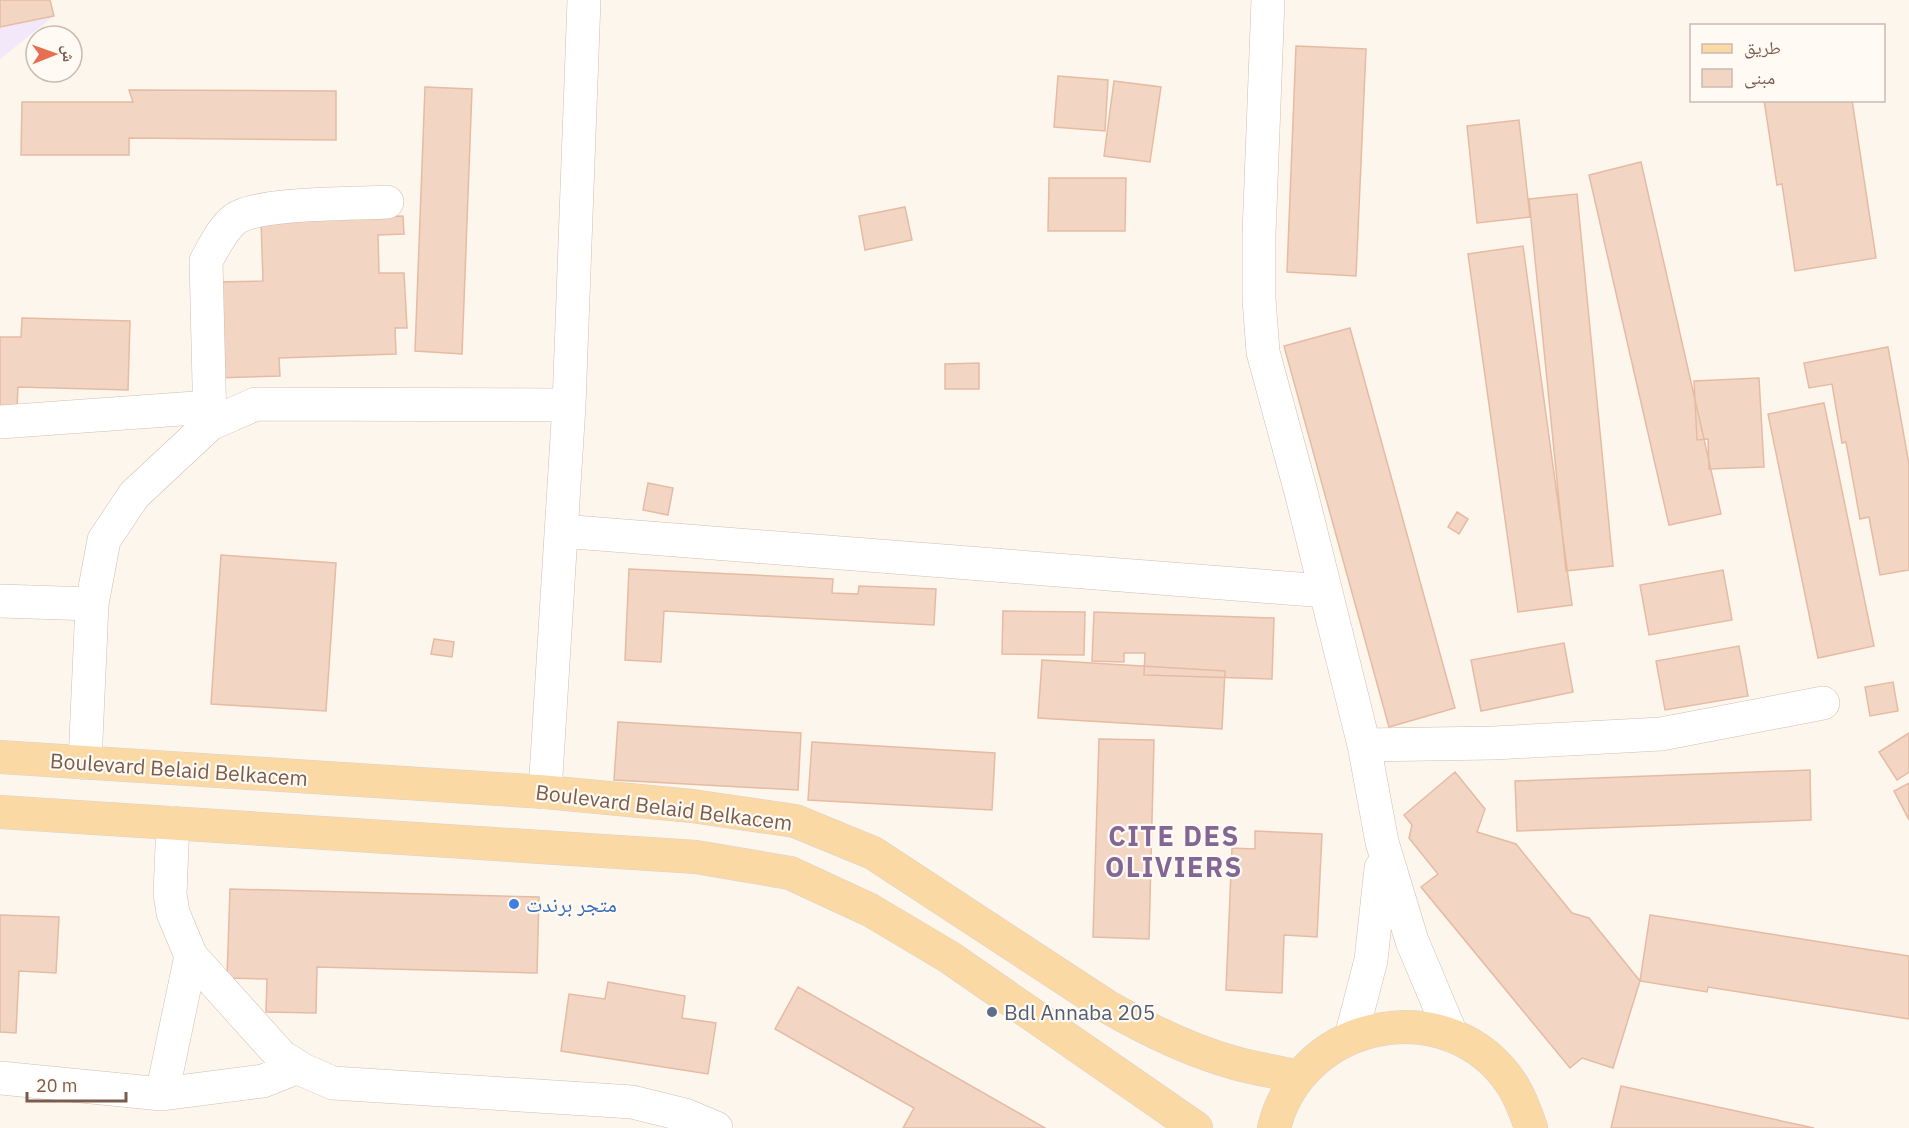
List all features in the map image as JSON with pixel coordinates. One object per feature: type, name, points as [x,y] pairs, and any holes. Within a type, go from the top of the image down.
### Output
[{"type":"main road","name":"Boulevard Belaid Belkacem","points":[[0,757],[544,792],[692,806],[795,821],[873,853],[1108,1007],[1141,1025],[1183,1045],[1235,1063],[1299,1077]]},
{"type":"main road","points":[[0,812],[696,857],[790,873],[870,910],[949,957],[1196,1128]]},
{"type":"main road","points":[[1274,1128],[1286,1097],[1299,1077],[1314,1061],[1331,1047],[1351,1037],[1391,1027],[1412,1027],[1452,1036],[1475,1048],[1496,1065],[1512,1085],[1525,1108],[1531,1128]]},
{"type":"street","points":[[544,792],[569,405],[584,0]]},
{"type":"street","points":[[1268,0],[1258,234],[1263,352],[1301,492],[1364,745],[1382,842],[1412,941],[1452,1036]]},
{"type":"street","points":[[85,763],[92,604],[104,540],[134,495],[209,415],[206,261],[218,239],[236,219],[266,208],[387,202]]},
{"type":"street","points":[[0,422],[209,415],[256,404],[569,405]]},
{"type":"street","points":[[561,531],[1325,591]]},
{"type":"street","points":[[0,602],[92,604]]},
{"type":"street","points":[[1364,745],[1494,743],[1661,734],[1823,703]]},
{"type":"street","points":[[173,823],[170,894],[173,913],[191,956],[281,1056],[298,1067],[333,1083],[632,1102],[685,1115],[716,1128]]},
{"type":"street","points":[[1351,1037],[1371,960],[1381,882],[1382,842]]},
{"type":"street","points":[[162,1094],[191,956]]},
{"type":"street","points":[[0,1078],[162,1094],[263,1081],[298,1067]]},
{"type":"shaded area","points":[[0,0],[50,0],[54,16],[44,24],[24,24],[24,40],[0,59]]},
{"type":"building","points":[[0,0],[50,0],[54,16],[0,27]]},
{"type":"building","points":[[1296,46],[1366,49],[1356,276],[1287,272]]},
{"type":"building","points":[[1058,76],[1108,80],[1105,131],[1054,127]]},
{"type":"building","points":[[1114,81],[1161,87],[1150,162],[1104,156]]},
{"type":"building","points":[[425,87],[472,89],[462,354],[415,351]]},
{"type":"building","points":[[129,90],[336,91],[336,140],[129,138],[129,155],[21,155],[22,102],[133,102]]},
{"type":"building","points":[[1764,102],[1852,102],[1876,258],[1795,271],[1782,184],[1777,185]]},
{"type":"building","points":[[1519,120],[1530,217],[1477,223],[1467,126]]},
{"type":"building","points":[[1641,162],[1721,514],[1669,525],[1589,175]]},
{"type":"building","points":[[1049,178],[1126,178],[1125,231],[1048,231]]},
{"type":"building","points":[[1577,194],[1613,566],[1566,571],[1529,199]]},
{"type":"building","points":[[905,207],[912,240],[865,250],[859,216]]},
{"type":"building","points":[[403,216],[404,234],[378,235],[379,273],[404,273],[407,328],[395,328],[396,354],[279,358],[280,376],[216,378],[213,282],[263,281],[261,220]]},
{"type":"building","points":[[1523,246],[1572,605],[1518,612],[1468,254]]},
{"type":"building","points":[[22,318],[130,321],[128,390],[18,387],[17,407],[0,406],[0,337],[21,337]]},
{"type":"building","points":[[1350,328],[1455,708],[1389,727],[1284,346]]},
{"type":"building","points":[[1888,347],[1909,464],[1909,570],[1880,575],[1869,517],[1860,519],[1846,442],[1842,443],[1832,384],[1809,388],[1804,363]]},
{"type":"building","points":[[979,363],[979,389],[945,389],[945,364]]},
{"type":"building","points":[[1759,378],[1764,467],[1709,469],[1708,439],[1697,440],[1694,381]]},
{"type":"building","points":[[1824,403],[1874,646],[1818,658],[1768,414]]},
{"type":"building","points":[[648,483],[673,488],[668,515],[643,510]]},
{"type":"building","points":[[1457,512],[1468,519],[1459,534],[1448,527]]},
{"type":"building","points":[[221,555],[336,563],[326,711],[211,704]]},
{"type":"building","points":[[629,569],[833,579],[832,593],[858,594],[859,586],[936,589],[934,625],[664,611],[661,662],[625,660]]},
{"type":"building","points":[[1723,570],[1732,620],[1649,635],[1640,585]]},
{"type":"building","points":[[1003,611],[1085,612],[1084,655],[1002,654]]},
{"type":"building","points":[[1094,612],[1274,618],[1272,679],[1144,675],[1145,653],[1124,653],[1124,662],[1092,661]]},
{"type":"building","points":[[434,639],[454,642],[452,657],[431,654]]},
{"type":"building","points":[[1564,643],[1573,692],[1481,711],[1471,660]]},
{"type":"building","points":[[1739,646],[1748,696],[1665,710],[1656,661]]},
{"type":"building","points":[[1042,660],[1225,671],[1222,729],[1038,718]]},
{"type":"building","points":[[1893,682],[1898,711],[1870,716],[1865,687]]},
{"type":"building","points":[[618,722],[801,733],[798,790],[614,780]]},
{"type":"building","points":[[1909,733],[1909,772],[1897,780],[1879,752]]},
{"type":"building","points":[[1099,739],[1154,740],[1149,939],[1093,937]]},
{"type":"building","points":[[812,742],[995,753],[992,810],[808,800]]},
{"type":"building","points":[[1810,770],[1811,820],[1517,831],[1515,781]]},
{"type":"building","points":[[1455,772],[1485,809],[1477,832],[1516,844],[1572,913],[1589,918],[1640,981],[1613,1068],[1582,1058],[1570,1068],[1421,887],[1438,874],[1409,838],[1412,825],[1404,815]]},
{"type":"building","points":[[1909,783],[1909,820],[1894,791]]},
{"type":"building","points":[[1255,831],[1322,834],[1317,937],[1284,935],[1282,993],[1226,990],[1232,848],[1255,849]]},
{"type":"building","points":[[230,889],[539,897],[537,973],[317,967],[316,1013],[266,1012],[267,979],[227,978]]},
{"type":"building","points":[[0,915],[59,917],[56,973],[19,971],[16,1033],[0,1032]]},
{"type":"building","points":[[1650,915],[1909,956],[1909,1019],[1708,987],[1707,992],[1640,981]]},
{"type":"building","points":[[608,982],[685,996],[682,1018],[716,1023],[708,1074],[561,1051],[569,994],[605,999]]},
{"type":"building","points":[[798,987],[1045,1128],[903,1128],[914,1108],[775,1029]]},
{"type":"building","points":[[1621,1086],[1814,1128],[1611,1128]]},
{"type":"place","name":"متجر برندت","points":[[514,904]]},
{"type":"place","name":"Bdl Annaba 205","points":[[992,1012]]},
{"type":"district","name":"CITE DES OLIVIERS","points":[[1174,850]]}]
